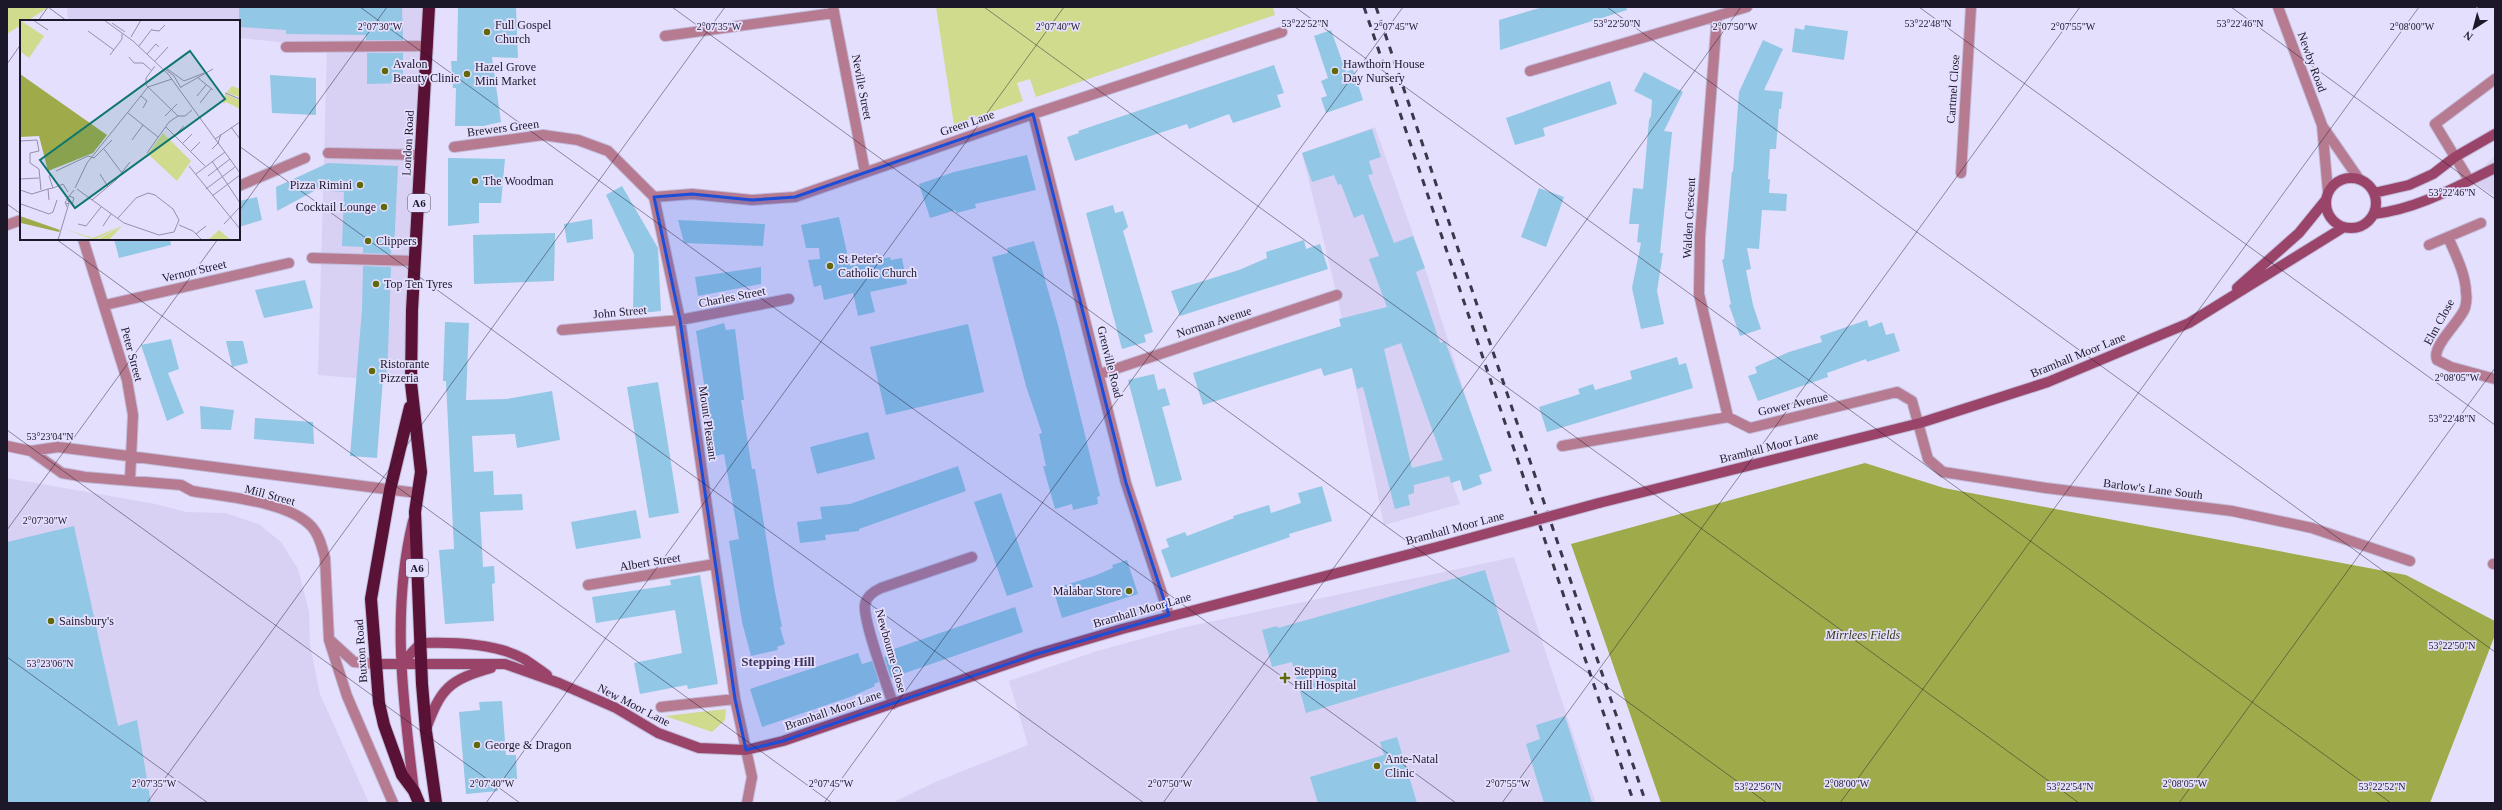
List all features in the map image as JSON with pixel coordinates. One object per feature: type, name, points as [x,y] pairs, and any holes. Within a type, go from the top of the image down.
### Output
[{"type":"highway","name":"London Road","points":[[417,494],[421,472],[412,400],[415,261],[429,7]]},
{"type":"highway","name":"London Road","points":[[390,490],[412,400]]},
{"type":"highway","name":"Buxton Road","points":[[390,490],[372,599],[376,664],[384,725],[402,776],[414,791],[419,803]]},
{"type":"highway","name":"A6","points":[[417,494],[415,512],[421,664],[426,731],[436,803]]},
{"type":"street","points":[[1530,71],[1747,7]]},
{"type":"street","name":"Cartmel Close","points":[[1961,173],[1971,7]]},
{"type":"street","name":"Newby Road","points":[[2278,7],[2322,125],[2359,179]]},
{"type":"street","points":[[665,36],[834,10]]},
{"type":"street","name":"Neville Street","points":[[834,10],[865,172]]},
{"type":"street","name":"Walden Crescent","points":[[1717,17],[1700,236],[1699,294],[1728,417]]},
{"type":"street","name":"Green Lane","points":[[654,197],[692,194],[752,200],[795,197],[1033,114],[1282,32]]},
{"type":"street","points":[[286,47],[428,46]]},
{"type":"street","points":[[2469,180],[2435,124],[2495,79]]},
{"type":"street","name":"Grenville Road","points":[[1033,114],[1100,374],[1126,483],[1169,615]]},
{"type":"street","name":"Newby Road","points":[[2322,125],[2327,196]]},
{"type":"street","points":[[2374,193],[2408,185],[2434,174],[2454,157],[2495,134]]},
{"type":"street","name":"Brewers Green","points":[[454,147],[543,135],[578,140],[608,151],[654,197]]},
{"type":"street","points":[[328,153],[422,155]]},
{"type":"street","points":[[240,186],[305,158]]},
{"type":"street","points":[[2374,214],[2374,193],[2367,183],[2359,179],[2350,177],[2341,179],[2327,196],[2329,216],[2335,223],[2344,227],[2361,226],[2374,214],[2396,212],[2418,204],[2495,168]]},
{"type":"street","name":"Bramhall Moor Lane","points":[[2218,305],[2299,232],[2327,196]]},
{"type":"street","name":"Mount Pleasant","points":[[654,197],[680,320],[735,699],[746,750]]},
{"type":"street","points":[[7,225],[20,220]]},
{"type":"street","points":[[2429,246],[2481,223]]},
{"type":"street","name":"Bramhall Moor Lane","points":[[746,750],[783,741],[1037,654],[1169,615],[1441,546],[1599,503],[1920,423],[2011,396],[2189,323],[2344,227]]},
{"type":"street","name":"Elm Close","points":[[2448,237],[2465,280],[2465,308],[2438,346],[2435,357],[2437,360],[2452,367],[2495,379]]},
{"type":"street","name":"Peter Street","points":[[83,240],[105,304],[127,380],[132,415],[132,456],[130,480]]},
{"type":"street","points":[[312,258],[415,261]]},
{"type":"street","name":"Vernon Street","points":[[105,304],[289,263]]},
{"type":"street","name":"Norman Avenue","points":[[1100,374],[1337,295]]},
{"type":"street","name":"Charles Street","points":[[680,320],[789,299]]},
{"type":"street","name":"John Street","points":[[562,330],[680,320]]},
{"type":"street","name":"Gower Avenue","points":[[1728,417],[1750,428],[1897,392],[1912,401],[1920,423]]},
{"type":"street","points":[[1562,446],[1728,417]]},
{"type":"street","name":"Barlow's Lane South","points":[[1920,423],[1928,459],[1943,472],[2046,488],[2232,512],[2312,528],[2410,561]]},
{"type":"street","name":"Mill Street","points":[[7,446],[31,451],[58,447],[417,494]]},
{"type":"street","name":"Mill Street","points":[[31,451],[62,473],[181,485],[192,491],[280,509],[306,521],[318,536],[325,558],[329,640],[347,696],[393,803]]},
{"type":"street","name":"A6","points":[[414,791],[403,699],[401,664],[404,556],[415,512]]},
{"type":"street","name":"Newbourne Close","points":[[893,704],[867,620],[865,605],[869,596],[881,588],[972,557]]},
{"type":"street","name":"Albert Street","points":[[588,585],[715,564]]},
{"type":"street","points":[[329,640],[354,662],[376,664]]},
{"type":"street","name":"New Moor Lane","points":[[421,643],[453,642],[502,651],[523,659],[559,683]]},
{"type":"street","points":[[401,664],[421,643]]},
{"type":"street","name":"New Moor Lane","points":[[376,664],[504,664],[559,683],[616,708],[658,734],[699,748],[746,750]]},
{"type":"street","points":[[426,731],[436,704],[457,680],[504,664]]},
{"type":"street","points":[[661,707],[735,699]]},
{"type":"street","points":[[746,750],[752,777],[747,803]]},
{"type":"highlighted area","points":[[1033,114],[1126,483],[1169,615],[1037,654],[783,741],[746,750],[735,699],[680,320],[654,197],[692,194],[752,200],[795,197]]},
{"type":"shaded area","points":[[67,7],[422,7],[426,73],[411,383],[318,375],[327,47],[240,38],[240,20],[68,20]]},
{"type":"shaded area","points":[[1375,127],[1425,268],[1487,463],[1450,476],[1460,504],[1384,525],[1337,295],[1302,153]]},
{"type":"shaded area","points":[[2495,156],[2495,196],[2469,180]]},
{"type":"shaded area","points":[[7,478],[156,504],[186,512],[225,513],[259,524],[281,542],[298,569],[309,611],[310,645],[320,694],[369,803],[7,803]]},
{"type":"shaded area","name":"Stepping Hill Hospital","points":[[1514,557],[1596,803],[892,803],[935,782],[1028,745],[1009,681],[1097,651],[1181,628]]},
{"type":"green space","points":[[7,7],[49,7],[29,20],[20,20],[20,26],[7,34]]},
{"type":"green space","points":[[936,7],[1273,7],[1275,15],[1036,97],[1030,79],[1017,83],[1023,101],[954,125]]},
{"type":"green space","name":"Mirrlees Fields","points":[[1865,463],[1944,488],[2406,575],[2495,621],[2495,635],[2430,803],[1661,803],[1571,544]]},
{"type":"green space","points":[[726,709],[725,720],[712,732],[665,716]]},
{"type":"building","points":[[239,7],[402,7],[403,40],[366,40],[366,35],[286,34],[286,30],[240,27]]},
{"type":"building","points":[[458,7],[516,7],[518,58],[492,57],[501,122],[483,126],[455,126],[456,88],[453,88],[451,61],[457,61]]},
{"type":"building","points":[[1543,7],[1626,7],[1627,10],[1500,50],[1499,20]]},
{"type":"building","points":[[1805,25],[1848,31],[1844,60],[1792,52],[1795,28],[1804,30]]},
{"type":"building","name":"Hawthorn House Day Nursery","points":[[1331,30],[1346,72],[1353,69],[1363,100],[1326,113],[1321,98],[1327,96],[1321,81],[1328,78],[1314,36]]},
{"type":"building","points":[[1763,40],[1783,49],[1764,90],[1783,92],[1781,109],[1779,109],[1776,149],[1770,149],[1768,179],[1770,179],[1769,193],[1787,194],[1786,211],[1762,210],[1759,249],[1747,248],[1751,269],[1746,270],[1753,305],[1761,329],[1740,336],[1729,305],[1731,304],[1722,260],[1724,259],[1732,171],[1733,172],[1739,92]]},
{"type":"building","name":"Avalon Beauty Clinic","points":[[367,53],[403,53],[403,83],[367,84]]},
{"type":"building","points":[[1274,65],[1284,93],[1277,95],[1281,107],[1233,123],[1229,114],[1189,129],[1187,124],[1075,161],[1067,137],[1079,133],[1078,131]]},
{"type":"building","points":[[1644,72],[1683,92],[1664,131],[1672,132],[1660,253],[1663,253],[1657,291],[1664,324],[1641,329],[1632,288],[1641,243],[1637,242],[1639,224],[1629,224],[1633,188],[1643,189],[1649,120],[1651,116],[1652,100],[1634,91]]},
{"type":"building","points":[[270,75],[316,78],[316,115],[272,113]]},
{"type":"building","points":[[1610,81],[1617,104],[1543,128],[1545,136],[1515,145],[1506,118]]},
{"type":"building","points":[[1372,129],[1381,157],[1369,161],[1373,174],[1368,175],[1394,243],[1413,236],[1425,268],[1416,272],[1440,343],[1445,341],[1492,471],[1479,475],[1482,484],[1463,491],[1460,480],[1451,483],[1449,476],[1414,485],[1414,493],[1408,495],[1410,505],[1395,509],[1363,387],[1357,389],[1352,368],[1324,376],[1321,368],[1203,405],[1193,373],[1341,326],[1339,319],[1387,307],[1369,259],[1379,256],[1363,214],[1354,218],[1341,184],[1338,185],[1334,175],[1312,182],[1302,153]],"holes":[[[1401,343],[1443,460],[1412,468],[1384,349]]]},
{"type":"building","points":[[1027,155],[1036,190],[975,204],[976,208],[956,213],[956,210],[930,218],[919,184],[954,172]]},
{"type":"building","name":"The Woodman","points":[[448,158],[505,159],[501,203],[479,203],[479,223],[448,226]]},
{"type":"building","points":[[328,163],[398,166],[394,249],[391,249],[391,254],[363,253],[363,247],[342,246],[344,192],[316,190],[277,211],[276,187]]},
{"type":"building","points":[[622,186],[658,248],[661,311],[633,314],[634,254],[606,195]]},
{"type":"building","points":[[1539,188],[1564,197],[1546,247],[1521,237]]},
{"type":"building","points":[[257,197],[262,220],[240,227],[240,201]]},
{"type":"building","points":[[1113,205],[1115,213],[1123,211],[1128,227],[1123,231],[1153,332],[1144,335],[1146,342],[1122,349],[1086,213]]},
{"type":"building","name":"St Peter's Catholic Church","points":[[839,217],[850,266],[890,257],[891,260],[902,258],[907,284],[870,292],[875,312],[858,316],[853,293],[824,300],[821,285],[814,287],[808,260],[820,259],[819,248],[806,248],[801,225]]},
{"type":"building","points":[[592,219],[593,239],[567,243],[564,224]]},
{"type":"building","points":[[678,220],[765,224],[763,246],[684,243]]},
{"type":"building","points":[[555,233],[554,281],[474,284],[473,235]]},
{"type":"building","points":[[114,240],[170,240],[171,245],[119,258]]},
{"type":"building","points":[[1304,240],[1306,249],[1320,244],[1328,269],[1180,316],[1171,291],[1239,270],[1267,258],[1266,252]]},
{"type":"building","points":[[1034,241],[1058,325],[1100,496],[1097,497],[1098,504],[1073,510],[1072,504],[1055,509],[1043,466],[1046,466],[1039,434],[1042,433],[1026,386],[992,257],[1008,253],[1007,248]]},
{"type":"building","points":[[363,266],[391,267],[388,353],[386,379],[383,378],[377,458],[350,456],[362,309]]},
{"type":"building","points":[[761,267],[761,284],[698,296],[695,277]]},
{"type":"building","points":[[305,280],[313,308],[264,318],[255,290]]},
{"type":"building","points":[[1867,320],[1869,327],[1882,322],[1886,335],[1894,333],[1900,351],[1867,362],[1866,359],[1827,373],[1828,377],[1758,401],[1748,376],[1757,373],[1755,367],[1789,352],[1822,342],[1820,336]]},
{"type":"building","points":[[445,322],[469,323],[466,400],[507,399],[552,391],[560,440],[517,448],[515,434],[472,436],[474,472],[493,471],[494,495],[522,494],[523,510],[480,512],[483,567],[494,566],[495,583],[492,584],[494,621],[445,624],[439,550],[454,549],[446,381],[443,381]]},
{"type":"building","points":[[724,323],[726,330],[735,329],[744,400],[741,400],[752,469],[755,469],[782,627],[780,627],[785,644],[777,647],[778,650],[751,656],[742,622],[729,541],[739,539],[724,454],[715,456],[696,331]]},
{"type":"building","points":[[968,324],[984,392],[886,415],[870,347]]},
{"type":"building","points":[[171,339],[179,369],[168,373],[184,413],[167,421],[141,345]]},
{"type":"building","points":[[226,341],[243,341],[248,363],[232,367]]},
{"type":"building","points":[[1677,357],[1679,365],[1686,363],[1693,388],[1547,432],[1539,407],[1580,394],[1578,389],[1593,384],[1595,390],[1632,379],[1630,371]]},
{"type":"building","points":[[1154,374],[1158,390],[1165,388],[1170,405],[1162,407],[1182,480],[1156,487],[1128,380]]},
{"type":"building","points":[[658,382],[679,513],[649,518],[627,387]]},
{"type":"building","points":[[200,406],[234,410],[231,430],[201,429]]},
{"type":"building","points":[[255,418],[313,422],[314,444],[254,439]]},
{"type":"building","points":[[868,432],[875,459],[817,474],[810,447]]},
{"type":"building","points":[[958,466],[966,491],[859,529],[859,531],[825,535],[826,540],[800,543],[797,522],[822,519],[820,507],[850,504]]},
{"type":"building","points":[[1322,486],[1332,521],[1289,534],[1290,537],[1171,578],[1161,550],[1169,547],[1166,539],[1185,532],[1187,536],[1234,518],[1233,516],[1269,505],[1271,513],[1301,503],[1298,493]]},
{"type":"building","points":[[1001,493],[1033,587],[1007,596],[974,502]]},
{"type":"building","points":[[636,510],[641,538],[576,549],[571,522]]},
{"type":"building","name":"Sainsbury's","points":[[74,526],[118,726],[137,720],[151,803],[7,803],[7,542]]},
{"type":"building","points":[[1127,560],[1138,594],[1062,618],[1053,589],[1094,576],[1113,568],[1112,565]]},
{"type":"building","points":[[1485,570],[1510,652],[1306,713],[1292,662],[1272,667],[1262,630],[1277,626],[1278,628]]},
{"type":"building","points":[[700,575],[718,684],[688,689],[687,685],[640,694],[634,663],[682,653],[675,610],[596,623],[592,597],[671,585],[670,580]]},
{"type":"building","points":[[1015,607],[1023,632],[891,678],[884,657],[892,655],[891,650]]},
{"type":"building","points":[[858,653],[862,664],[872,661],[879,682],[874,684],[875,686],[853,696],[762,727],[750,689]]},
{"type":"building","name":"George & Dragon","points":[[502,701],[506,755],[516,755],[517,779],[497,780],[498,791],[466,794],[459,712],[480,710],[479,702]]},
{"type":"building","points":[[1565,716],[1592,803],[1544,803],[1526,744],[1540,739],[1536,725]]},
{"type":"building","name":"Ante-Natal Clinic","points":[[1397,737],[1417,803],[1318,803],[1310,777],[1384,755],[1380,742]]},
{"type":"railway","points":[[1364,7],[1634,803]]},
{"type":"railway","points":[[1376,7],[1646,803]]},
{"type":"place","name":"Full Gospel Church","points":[[487,32]]},
{"type":"place","name":"Avalon Beauty Clinic","points":[[385,71]]},
{"type":"place","name":"Hawthorn House Day Nursery","points":[[1335,71]]},
{"type":"place","name":"Hazel Grove Mini Market","points":[[467,74]]},
{"type":"place","name":"The Woodman","points":[[475,181]]},
{"type":"place","name":"Pizza Rimini","points":[[360,185]]},
{"type":"place","name":"Cocktail Lounge","points":[[384,207]]},
{"type":"place","name":"Clippers","points":[[368,241]]},
{"type":"place","name":"St Peter's Catholic Church","points":[[830,266]]},
{"type":"place","name":"Top Ten Tyres","points":[[376,284]]},
{"type":"place","name":"Ristorante Pizzeria","points":[[372,371]]},
{"type":"place","name":"Malabar Store","points":[[1129,591]]},
{"type":"place","name":"Sainsbury's","points":[[51,621]]},
{"type":"place","name":"Stepping Hill Hospital","points":[[1285,678]]},
{"type":"place","name":"George & Dragon","points":[[477,745]]},
{"type":"place","name":"Ante-Natal Clinic","points":[[1377,766]]},
{"type":"district","name":"Stepping Hill","points":[[778,661]]}]
